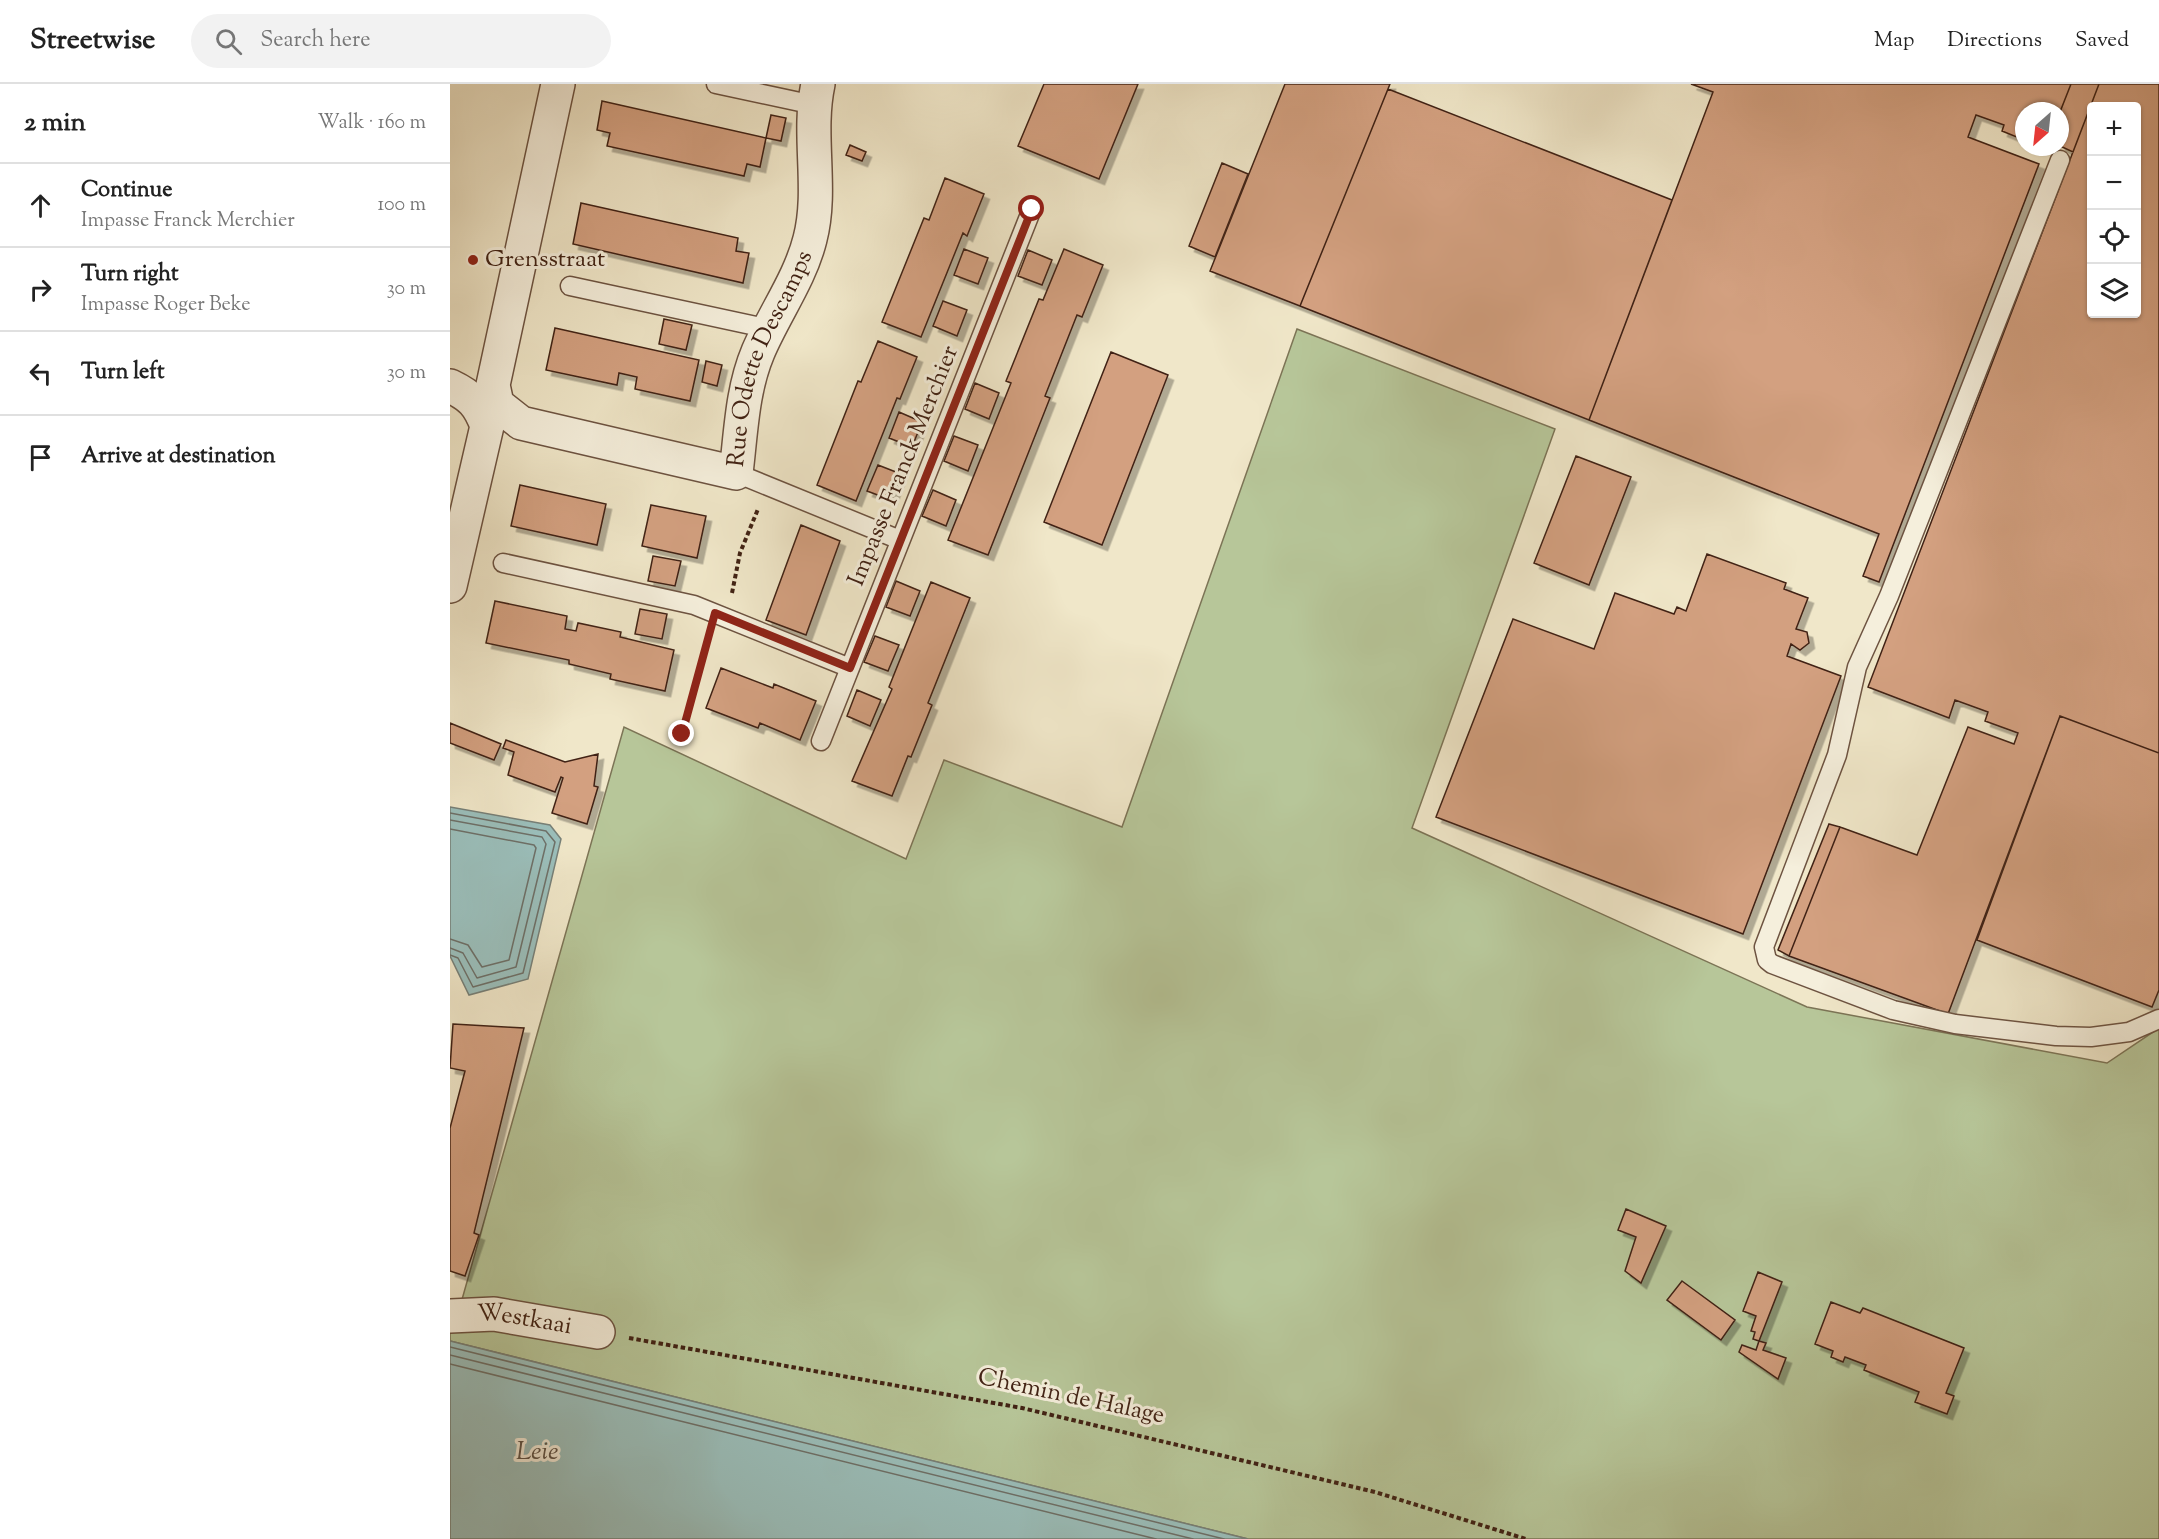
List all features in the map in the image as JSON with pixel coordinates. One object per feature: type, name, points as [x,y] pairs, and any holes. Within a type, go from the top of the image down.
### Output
[{"type":"street","points":[[450,586],[558,84]]},
{"type":"street","name":"Rue Odette Descamps","points":[[450,386],[521,423],[736,473],[746,391],[758,352],[795,278],[811,238],[815,196],[812,134],[816,94]]},
{"type":"street","name":"Westkaai","points":[[450,1316],[494,1314],[601,1333]]},
{"type":"lane","points":[[716,84],[816,94]]},
{"type":"lane","points":[[2060,160],[1889,596],[1865,645],[1837,755],[1764,947],[1767,960],[1772,964],[1893,1010],[1930,1020],[2056,1036],[2091,1037],[2129,1032],[2159,1019]]},
{"type":"lane","name":"Impasse Franck Merchier","points":[[821,741],[1032,209]]},
{"type":"lane","points":[[570,285],[770,329]]},
{"type":"lane","points":[[736,473],[900,540]]},
{"type":"lane","points":[[503,563],[694,605],[850,668]]},
{"type":"path","points":[[682,734],[740,553],[767,486]]},
{"type":"path","name":"Chemin de Halage","points":[[601,1333],[1022,1408],[1375,1492],[1527,1539]]},
{"type":"green space","points":[[1297,329],[1555,429],[1412,828],[1807,1007],[2107,1063],[2159,1028],[2159,1539],[1248,1539],[450,1341],[450,1312],[461,1303],[624,727],[906,859],[944,760],[1122,827]]},
{"type":"water","points":[[450,807],[550,825],[561,839],[528,979],[469,995],[450,956]]},
{"type":"water","name":"Leie","points":[[450,1341],[1248,1539],[450,1539]]},
{"type":"building","points":[[1044,84],[1138,84],[1099,179],[1018,146]]},
{"type":"building","points":[[1285,84],[1390,84],[1300,306],[1210,271]]},
{"type":"building","points":[[1691,84],[2071,84],[2064,102],[2015,102],[2015,136],[2002,131],[2004,125],[1976,115],[1968,137],[2039,164],[1879,582],[1863,576],[1879,534],[1589,420],[1713,92]]},
{"type":"building","points":[[2071,84],[2099,84],[2092,102],[2087,102],[2087,115],[2073,152],[2069,150],[2069,102],[2064,102]]},
{"type":"building","points":[[2099,84],[2159,84],[2159,753],[2060,716],[1948,1014],[1789,956],[1840,827],[1917,855],[1968,727],[2014,744],[2018,733],[1985,721],[1988,712],[1955,700],[1949,718],[1868,687],[2087,115],[2087,318],[2141,318],[2141,102],[2092,102]]},
{"type":"building","points":[[1388,89],[1672,200],[1589,420],[1300,306]]},
{"type":"building","points":[[602,101],[766,138],[760,167],[747,164],[744,176],[607,146],[610,133],[597,130]]},
{"type":"building","points":[[771,115],[786,118],[781,141],[766,138]]},
{"type":"building","points":[[850,145],[866,152],[862,161],[846,155]]},
{"type":"building","points":[[1222,163],[1248,174],[1215,257],[1189,246]]},
{"type":"building","points":[[945,178],[984,194],[967,236],[963,233],[921,337],[882,322],[924,218],[929,220]]},
{"type":"building","points":[[581,203],[738,238],[736,251],[749,253],[743,283],[573,244]]},
{"type":"building","points":[[964,249],[988,258],[978,284],[954,275]]},
{"type":"building","points":[[1064,249],[1103,265],[1082,317],[1077,315],[1045,396],[1050,398],[988,555],[948,540],[1011,383],[1006,381],[1039,299],[1043,300]]},
{"type":"building","points":[[1028,250],[1052,260],[1042,285],[1018,276]]},
{"type":"building","points":[[943,301],[967,310],[957,336],[933,326]]},
{"type":"building","points":[[664,319],[692,325],[686,350],[659,344]]},
{"type":"building","points":[[555,328],[699,360],[690,401],[635,389],[637,377],[619,373],[617,385],[546,370]]},
{"type":"building","points":[[878,341],[917,357],[900,399],[897,398],[856,501],[817,485],[858,381],[861,382]]},
{"type":"building","points":[[1111,352],[1168,375],[1102,545],[1044,522]]},
{"type":"building","points":[[706,361],[722,365],[717,386],[702,382]]},
{"type":"building","points":[[975,383],[999,393],[989,419],[965,409]]},
{"type":"building","points":[[899,412],[922,422],[912,447],[889,438]]},
{"type":"building","points":[[954,436],[978,445],[968,471],[944,461]]},
{"type":"building","points":[[1576,456],[1631,477],[1589,585],[1534,563]]},
{"type":"building","points":[[878,465],[901,474],[891,500],[867,491]]},
{"type":"building","points":[[520,485],[606,504],[597,545],[511,526]]},
{"type":"building","points":[[933,490],[956,500],[946,526],[922,516]]},
{"type":"building","points":[[651,505],[706,516],[697,558],[642,546]]},
{"type":"building","points":[[801,525],[840,541],[806,635],[766,620]]},
{"type":"building","points":[[1707,554],[1786,583],[1784,589],[1808,598],[1796,629],[1807,632],[1809,643],[1800,650],[1791,644],[1787,656],[1841,676],[1743,934],[1436,817],[1513,619],[1594,649],[1615,593],[1674,614],[1677,607],[1686,611]]},
{"type":"building","points":[[653,556],[681,561],[675,586],[648,581]]},
{"type":"building","points":[[896,581],[920,591],[910,616],[886,607]]},
{"type":"building","points":[[931,582],[970,598],[928,703],[932,705],[892,796],[852,781],[892,689],[889,687]]},
{"type":"building","points":[[495,601],[567,616],[565,629],[576,631],[578,623],[621,632],[620,637],[674,650],[665,691],[610,679],[611,674],[569,664],[569,660],[486,643]]},
{"type":"building","points":[[640,609],[667,614],[662,639],[635,634]]},
{"type":"building","points":[[875,636],[899,645],[888,671],[864,662]]},
{"type":"building","points":[[721,668],[773,688],[774,684],[816,701],[800,740],[760,723],[758,728],[706,708]]},
{"type":"building","points":[[857,690],[881,700],[870,726],[847,716]]},
{"type":"building","points":[[2060,716],[2159,753],[2159,990],[2152,1007],[1977,940]]},
{"type":"building","points":[[450,723],[501,744],[494,760],[450,743]]},
{"type":"building","points":[[506,740],[565,762],[598,754],[594,786],[598,787],[587,824],[552,813],[563,778],[561,777],[555,792],[508,775],[514,752],[503,748]]},
{"type":"building","points":[[1829,824],[1840,827],[1789,956],[1778,950]]},
{"type":"building","points":[[453,1024],[524,1028],[474,1233],[479,1235],[465,1276],[450,1271],[450,1128],[465,1071],[450,1068]]},
{"type":"building","points":[[1626,1209],[1666,1226],[1641,1283],[1625,1271],[1636,1237],[1618,1230]]},
{"type":"building","points":[[1758,1272],[1782,1282],[1759,1341],[1753,1339],[1755,1332],[1751,1331],[1756,1316],[1743,1311]]},
{"type":"building","points":[[1682,1281],[1735,1320],[1721,1340],[1667,1300]]},
{"type":"building","points":[[1831,1302],[1860,1313],[1863,1308],[1964,1348],[1946,1393],[1954,1396],[1947,1414],[1915,1402],[1919,1392],[1864,1370],[1866,1365],[1845,1357],[1843,1362],[1831,1357],[1833,1351],[1815,1344]]},
{"type":"building","points":[[1759,1341],[1766,1343],[1763,1350],[1786,1358],[1778,1379],[1739,1352],[1742,1345],[1756,1350]]},
{"type":"place","name":"Grensstraat","points":[[473,260]]},
{"type":"route","points":[[682,734],[715,613],[850,668],[1032,209]]}]
